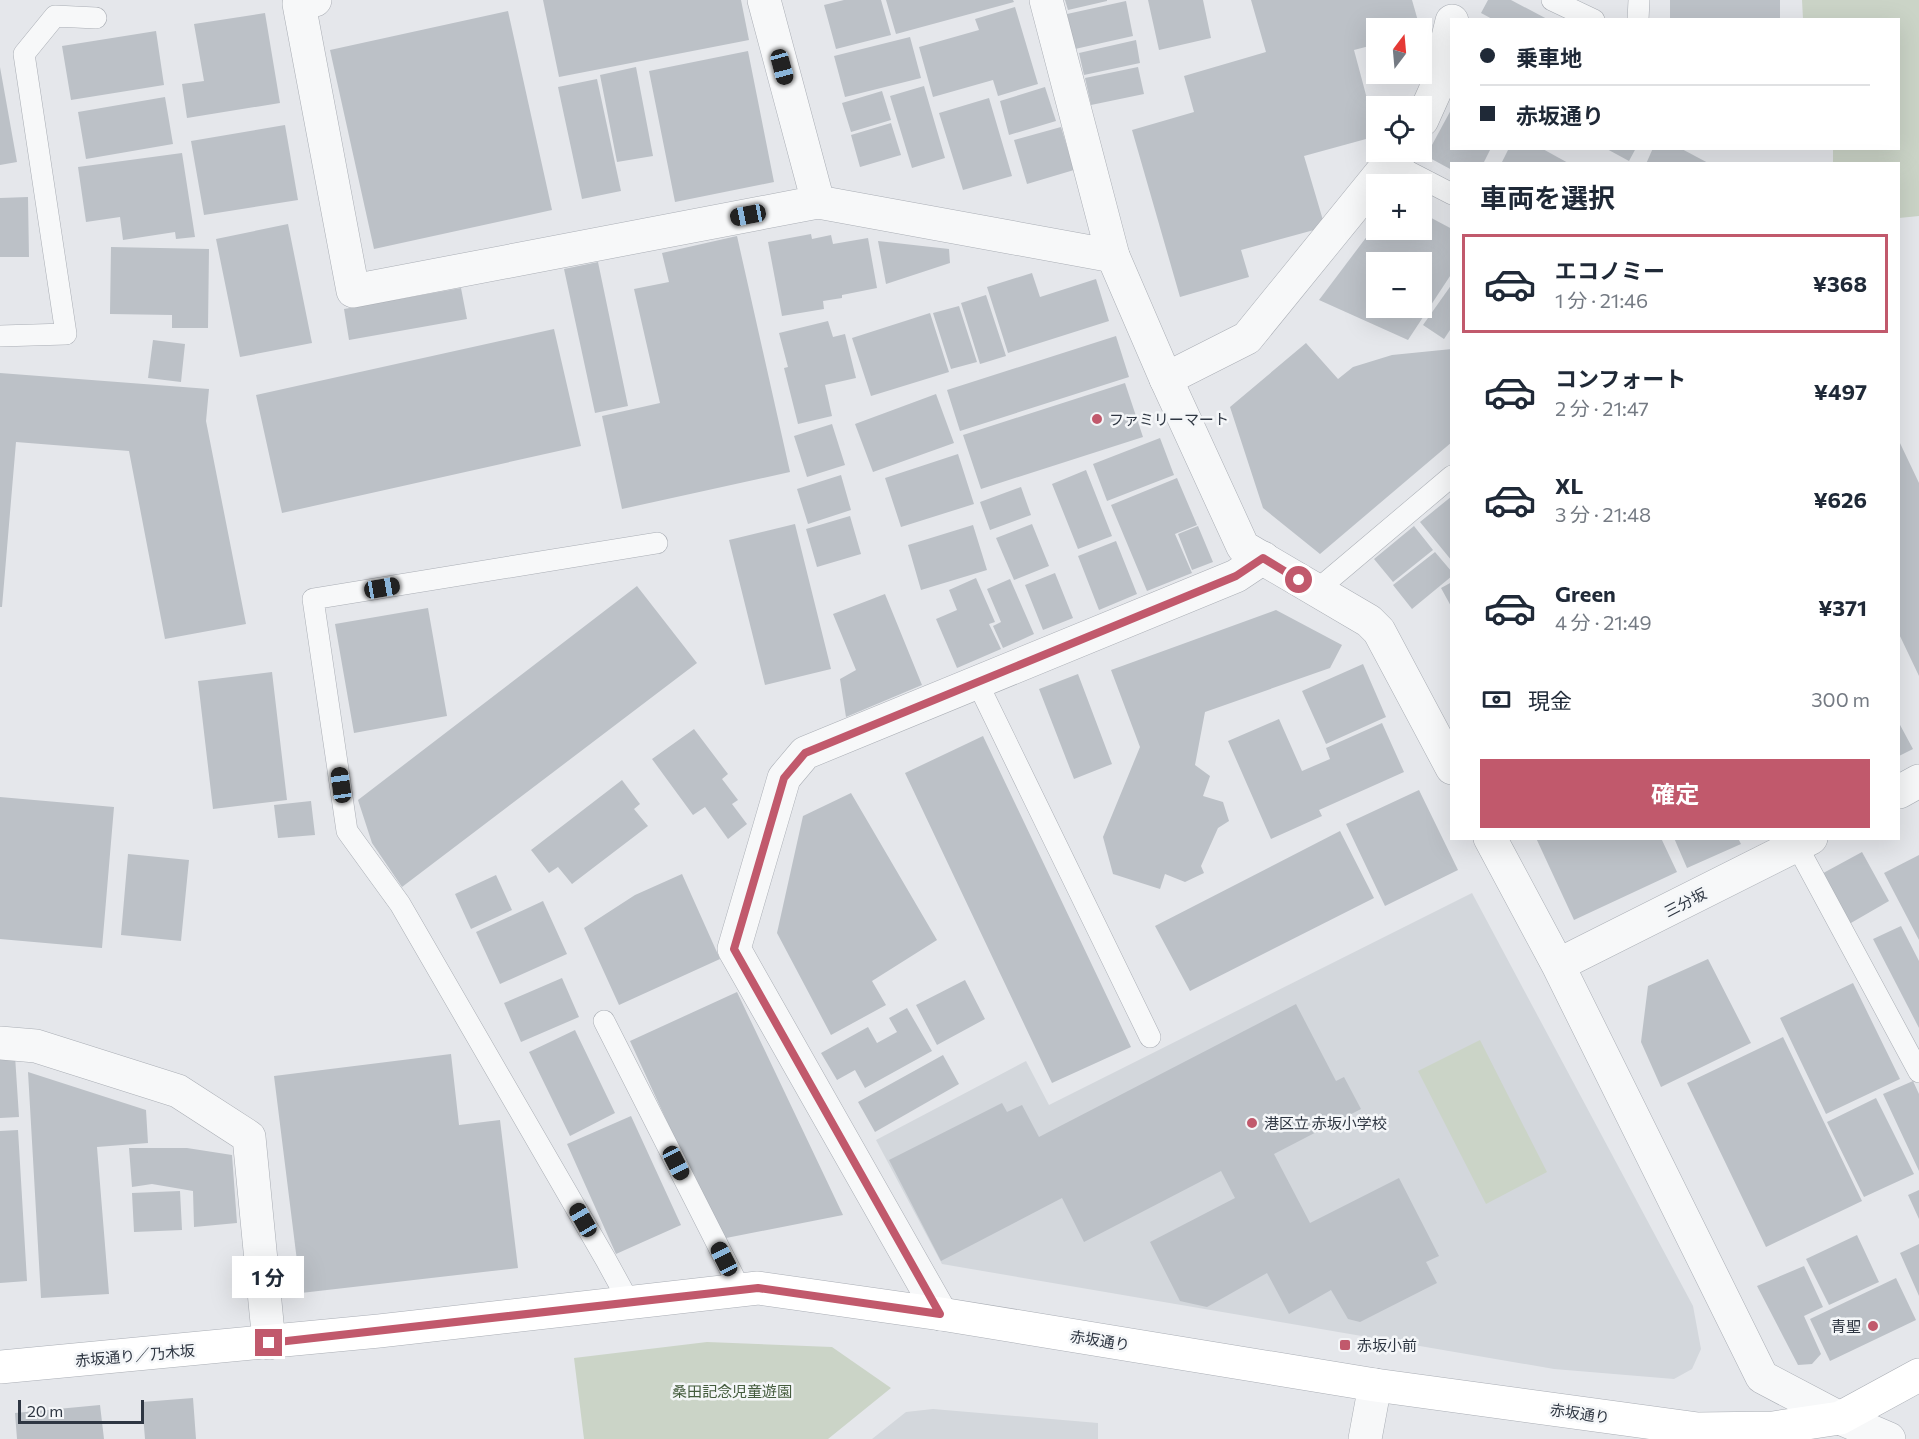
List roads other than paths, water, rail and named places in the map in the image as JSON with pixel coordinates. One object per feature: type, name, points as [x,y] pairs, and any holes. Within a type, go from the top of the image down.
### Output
[{"type":"main road","name":"赤坂通り","points":[[269,1343],[740,1289],[777,1290],[940,1314],[1375,1385],[1698,1429],[1773,1428],[1840,1418],[1919,1375]]},
{"type":"main road","name":"赤坂通り／乃木坂","points":[[0,1367],[269,1343]]},
{"type":"street","points":[[315,0],[299,4],[353,291],[818,202],[1113,256]]},
{"type":"street","points":[[764,0],[818,202]]},
{"type":"street","points":[[1046,0],[1113,256],[1243,547],[1369,621],[1379,631],[1450,764]]},
{"type":"street","points":[[1452,18],[1457,0]]},
{"type":"street","points":[[1432,99],[1436,91],[1450,29]]},
{"type":"street","points":[[1166,379],[1247,338],[1391,162]]},
{"type":"street","points":[[940,1314],[734,949],[784,778],[805,753],[978,684],[1236,576],[1263,558]]},
{"type":"street","points":[[1900,791],[1919,781]]},
{"type":"street","points":[[1491,840],[1558,965],[1762,1377],[1840,1418],[1889,1439]]},
{"type":"street","name":"三分坂","points":[[1558,965],[1804,842]]},
{"type":"street","points":[[0,1043],[36,1046],[178,1091],[249,1137],[269,1343]]},
{"type":"street","points":[[1365,1439],[1375,1385]]},
{"type":"lane","points":[[1552,0],[1590,18]]},
{"type":"lane","points":[[1638,18],[1639,0]]},
{"type":"lane","points":[[0,336],[66,334],[24,54],[55,8],[96,18]]},
{"type":"lane","points":[[1403,162],[1450,193]]},
{"type":"lane","points":[[1317,590],[1450,478]]},
{"type":"lane","points":[[629,1302],[400,904],[347,831],[314,599],[657,543]]},
{"type":"lane","points":[[978,684],[1150,1037]]},
{"type":"lane","points":[[1804,842],[1919,1072]]},
{"type":"lane","points":[[604,1021],[740,1289]]},
{"type":"place","name":"ファミリーマート","points":[[1097,419]]},
{"type":"place","name":"港区立 赤坂小学校","points":[[1252,1123]]},
{"type":"place","name":"青聖","points":[[1873,1326]]},
{"type":"place","name":"赤坂小前","points":[[1345,1345]]},
{"type":"park label","name":"桑田記念児童遊園","points":[[732,1391]]}]
